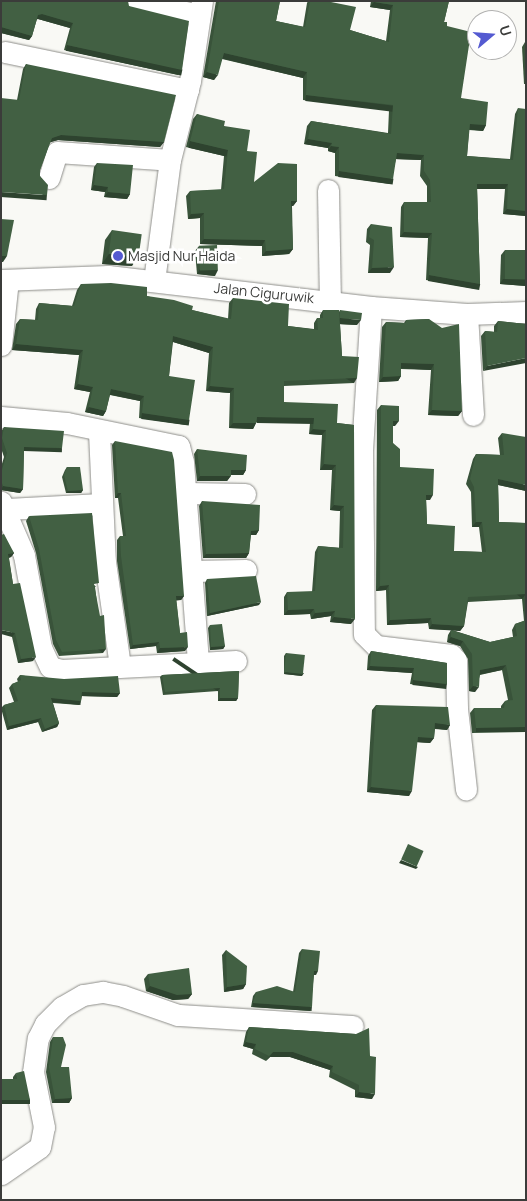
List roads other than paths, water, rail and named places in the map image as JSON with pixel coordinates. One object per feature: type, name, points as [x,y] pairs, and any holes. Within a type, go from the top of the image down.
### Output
[{"type":"street","points":[[134,1],[201,8],[188,90],[170,160],[154,281]]},
{"type":"street","points":[[5,52],[188,90]]},
{"type":"street","points":[[49,178],[56,152],[170,160]]},
{"type":"street","points":[[328,190],[330,300]]},
{"type":"street","name":"Jalan Ciguruwik","points":[[5,280],[108,276],[371,306],[467,314],[526,312]]},
{"type":"street","points":[[1,345],[5,280]]},
{"type":"street","points":[[371,306],[362,450],[364,634],[376,646],[451,655],[456,660],[457,709],[466,789]]},
{"type":"street","points":[[467,314],[474,415]]},
{"type":"street","points":[[1,416],[67,423],[99,432],[171,442],[178,446],[182,452],[186,493],[190,571],[198,663]]},
{"type":"street","points":[[99,432],[105,562],[120,666]]},
{"type":"street","points":[[186,493],[245,494]]},
{"type":"street","points":[[101,504],[4,505],[24,555],[46,661],[55,670],[236,661]]},
{"type":"street","points":[[190,571],[246,570]]},
{"type":"street","points":[[1,1174],[40,1146],[44,1127],[32,1072],[38,1038],[45,1024],[62,1007],[84,995],[103,992],[123,996],[178,1015],[352,1026]]},
{"type":"place","name":"Masjid Nur Haida","points":[[118,256]]}]
